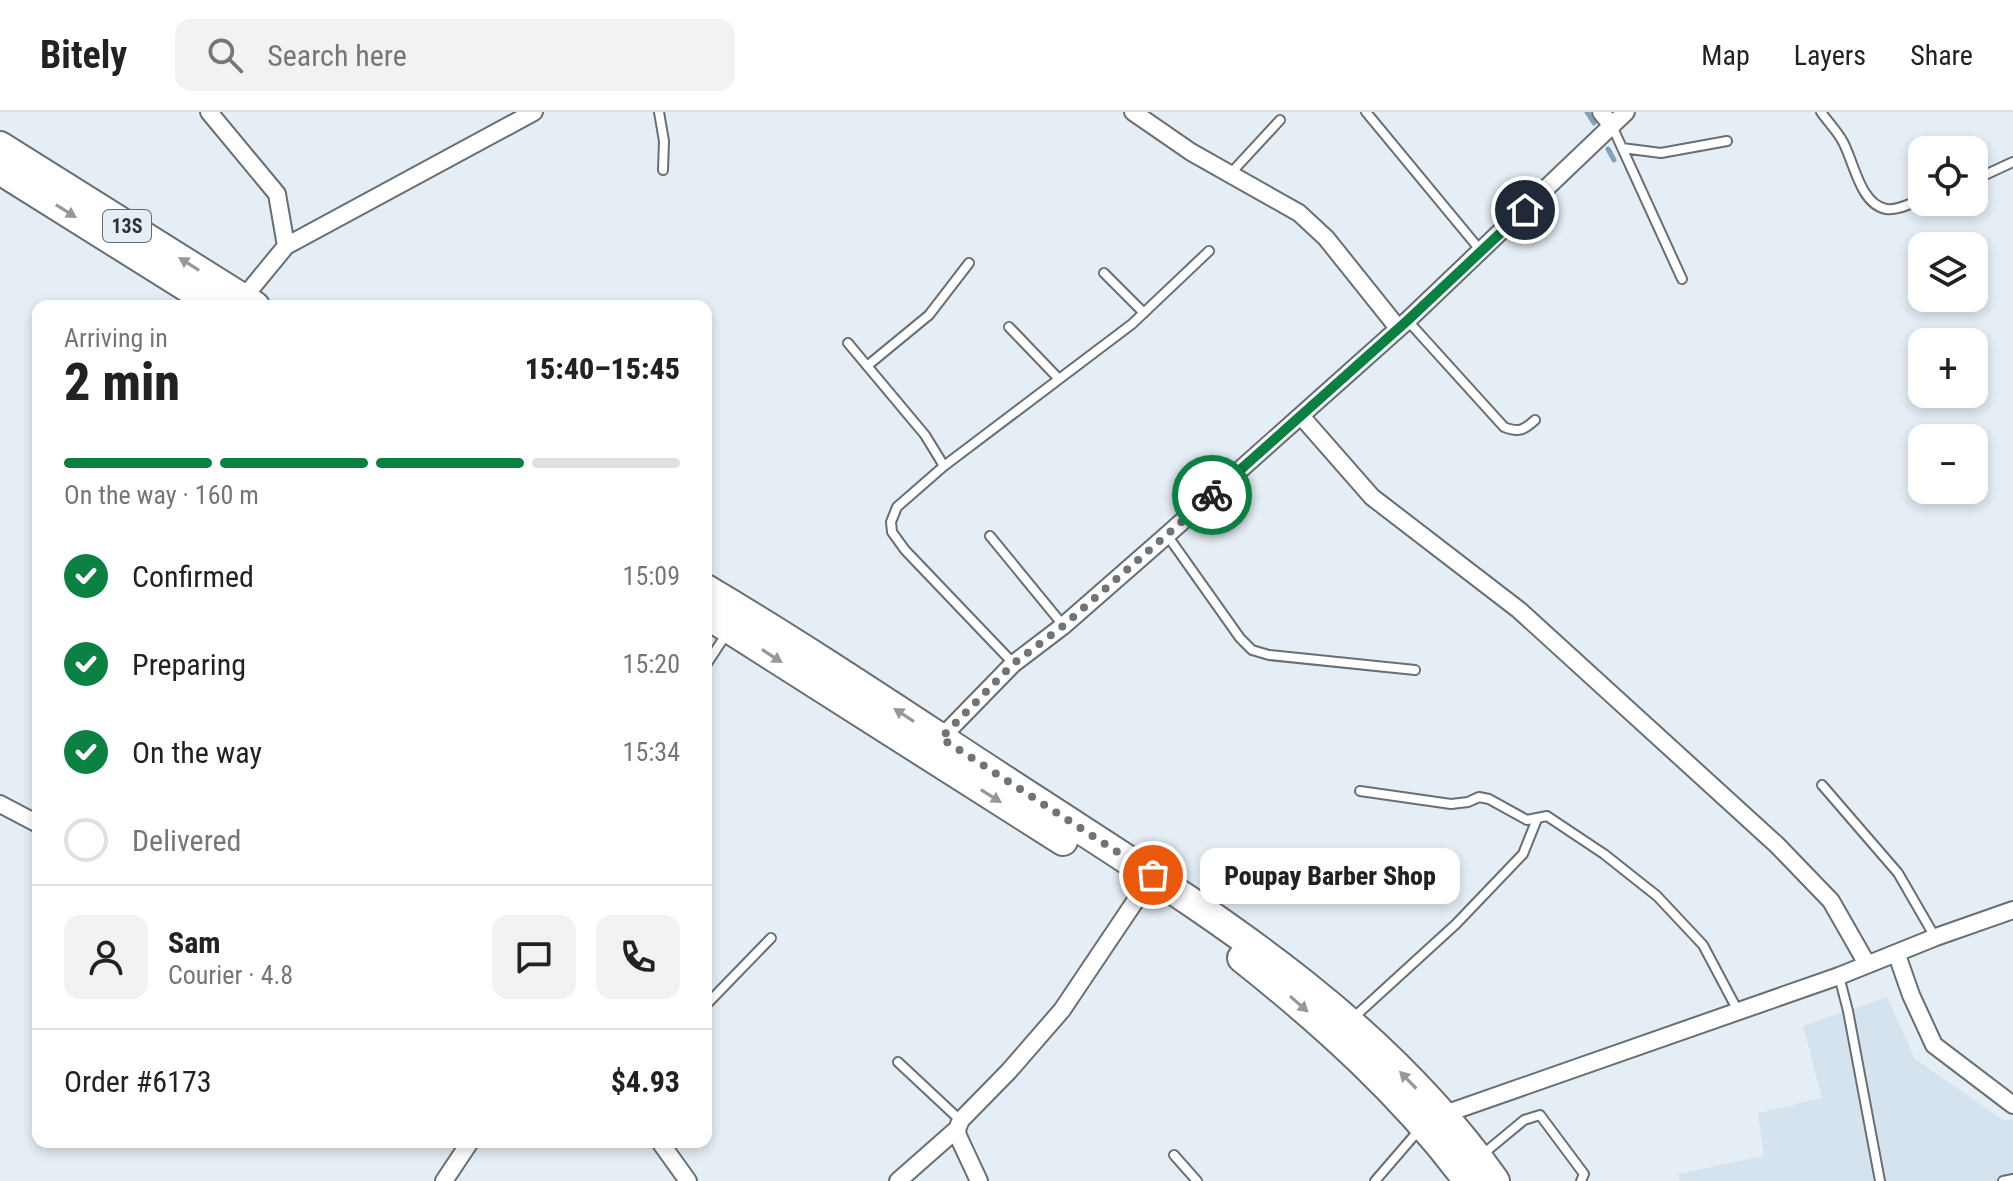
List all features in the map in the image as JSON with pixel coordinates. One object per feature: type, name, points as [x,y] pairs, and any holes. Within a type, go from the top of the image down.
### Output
[{"type":"highway","name":"13S","points":[[0,146],[232,300]]},
{"type":"highway","name":"13S","points":[[0,170],[231,300]]},
{"type":"highway","points":[[712,593],[1142,891],[1215,938],[1278,987],[1432,1120]]},
{"type":"highway","points":[[718,622],[1213,915],[1293,973],[1350,1020],[1473,1169],[1495,1181]]},
{"type":"street","points":[[209,112],[277,194],[286,246]]},
{"type":"street","points":[[241,300],[286,246],[534,112]]},
{"type":"street","points":[[1133,112],[1191,152],[1299,213],[1326,238],[1403,324]]},
{"type":"street","points":[[1601,112],[1612,126]]},
{"type":"street","points":[[933,747],[1013,664],[1063,626],[1301,416],[1481,252],[1626,112]]},
{"type":"street","points":[[1301,416],[1372,497],[1519,610],[1777,845],[1831,901],[1867,964]]},
{"type":"street","points":[[0,804],[32,821]]},
{"type":"street","points":[[898,1181],[959,1125],[1062,1010],[1142,891]]},
{"type":"street","points":[[1432,1120],[1839,976],[2013,910]]},
{"type":"street","points":[[1897,955],[1934,1045],[2013,1105]]},
{"type":"street","points":[[959,1125],[958,1136],[979,1181]]},
{"type":"street","points":[[444,1181],[466,1148]]},
{"type":"street","points":[[664,1148],[688,1181]]},
{"type":"lane","points":[[659,112],[664,141],[663,170]]},
{"type":"lane","points":[[1366,112],[1481,252]]},
{"type":"lane","points":[[1821,112],[1843,141],[1867,196],[1875,205],[1896,209],[1908,204]]},
{"type":"lane","points":[[1230,174],[1280,120]]},
{"type":"lane","points":[[1612,126],[1682,279]]},
{"type":"lane","points":[[1622,148],[1661,153],[1727,141]]},
{"type":"lane","points":[[1988,174],[2013,162]]},
{"type":"lane","points":[[1013,664],[905,550],[892,532],[891,522],[897,507],[944,466],[1144,313],[1209,251]]},
{"type":"lane","points":[[867,366],[929,315],[969,263]]},
{"type":"lane","points":[[1104,273],[1144,313]]},
{"type":"lane","points":[[1403,324],[1504,427],[1514,431],[1524,430],[1535,420]]},
{"type":"lane","points":[[1009,327],[1059,379]]},
{"type":"lane","points":[[848,343],[925,435],[944,466]]},
{"type":"lane","points":[[1167,535],[1240,638],[1252,650],[1269,655],[1415,670]]},
{"type":"lane","points":[[990,536],[1063,626]]},
{"type":"lane","points":[[712,644],[718,622]]},
{"type":"lane","points":[[1822,785],[1898,873],[1936,937]]},
{"type":"lane","points":[[1360,791],[1451,804],[1479,797],[1489,799],[1527,820],[1547,816],[1604,854],[1657,896],[1703,945],[1738,1011]]},
{"type":"lane","points":[[1350,1020],[1456,924],[1523,854],[1537,819]]},
{"type":"lane","points":[[712,999],[771,938]]},
{"type":"lane","points":[[1839,976],[1880,1181]]},
{"type":"lane","points":[[898,1062],[959,1125]]},
{"type":"lane","points":[[1473,1169],[1524,1120],[1540,1115],[1584,1174],[1581,1181]]},
{"type":"lane","points":[[1375,1181],[1432,1120]]},
{"type":"lane","points":[[1174,1155],[1197,1181]]},
{"type":"lane","points":[[2003,1181],[2013,1179]]},
{"type":"shaded area","points":[[1887,997],[1915,1059],[2003,1120],[2013,1119],[2013,1181],[1680,1181],[1678,1174],[1764,1156],[1758,1113],[1822,1098],[1803,1026]]},
{"type":"waterway","points":[[1587,112],[1594,123]]},
{"type":"waterway","points":[[1608,149],[1614,160]]},
{"type":"way so far","points":[[1153,875],[941,738],[1013,664],[1063,626],[1212,495]]},
{"type":"place","name":"Poupay Barber Shop","points":[[1153,875]]},
{"type":"route","points":[[1212,495],[1408,320],[1525,210]]}]
